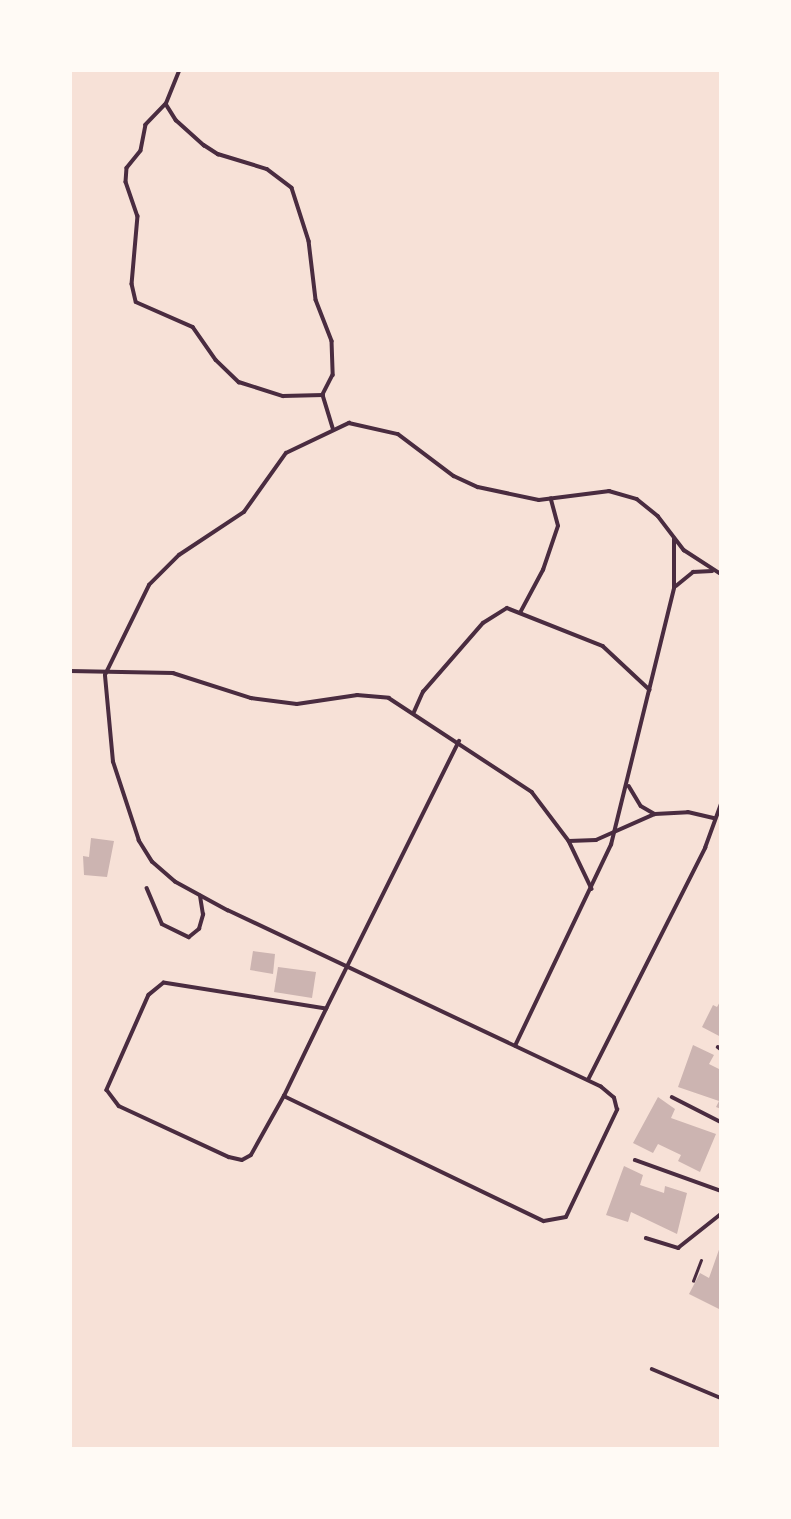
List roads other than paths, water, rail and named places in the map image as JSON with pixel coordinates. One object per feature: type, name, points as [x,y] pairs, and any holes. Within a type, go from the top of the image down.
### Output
[{"type":"lane","points":[[180,70],[166,104],[146,125],[141,151],[127,168],[126,182],[138,216],[132,284],[136,302],[192,327],[216,360],[239,382],[283,396],[323,395]]},
{"type":"lane","points":[[166,104],[176,120],[204,145],[218,154],[267,169],[292,188],[309,241],[316,300],[331,341],[333,375],[323,395],[333,428]]},
{"type":"lane","points":[[284,1096],[535,1217],[559,1220],[570,1210],[616,1117],[617,1104],[608,1091],[588,1080],[200,896],[163,873],[139,841],[113,762],[105,674],[138,602],[161,571],[196,542],[244,512],[286,453],[333,428],[349,423],[381,428],[464,483],[551,499],[593,492],[622,494],[649,507],[674,538],[721,574]]},
{"type":"lane","points":[[520,613],[543,570],[558,526],[551,499]]},
{"type":"lane","points":[[515,1046],[593,889],[615,830],[674,588],[674,538]]},
{"type":"lane","points":[[674,588],[694,572],[713,570]]},
{"type":"lane","points":[[414,712],[423,692],[483,623],[507,608],[603,646],[650,690]]},
{"type":"lane","points":[[70,671],[105,674],[173,673],[251,698],[297,704],[375,695],[414,712],[532,792],[569,841],[593,889]]},
{"type":"lane","points":[[326,1009],[164,983],[149,995],[107,1090],[119,1105],[235,1160],[247,1158],[257,1149],[459,741]]},
{"type":"lane","points":[[628,784],[641,806],[655,814]]},
{"type":"lane","points":[[588,1080],[705,848],[721,804]]},
{"type":"lane","points":[[569,841],[596,840],[655,814],[688,812],[714,818]]},
{"type":"lane","points":[[147,888],[162,924],[189,937],[200,929],[200,896]]},
{"type":"lane","points":[[672,1097],[721,1122]]},
{"type":"lane","points":[[635,1160],[721,1191]]},
{"type":"lane","points":[[646,1238],[678,1248],[721,1214]]},
{"type":"lane","points":[[652,1369],[721,1398]]}]
